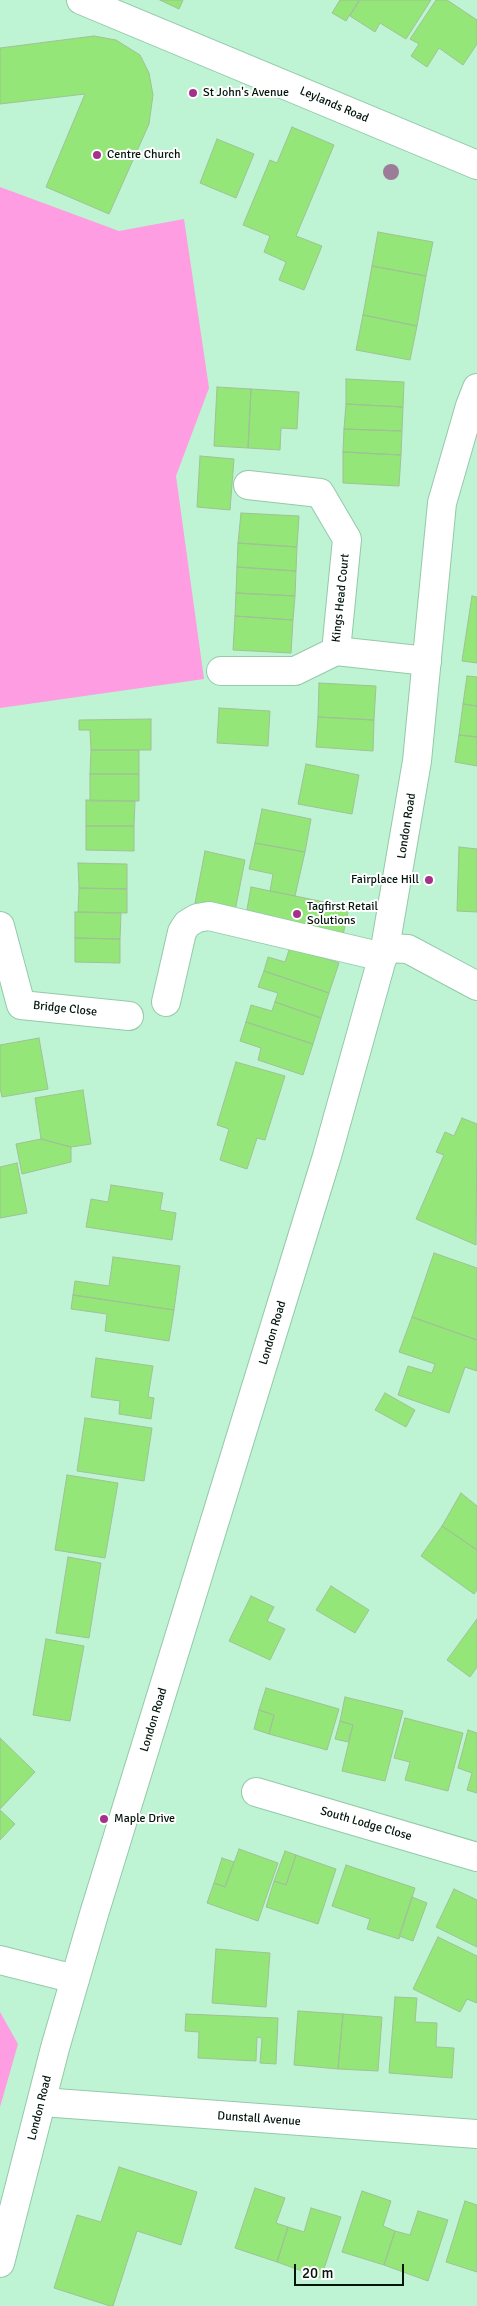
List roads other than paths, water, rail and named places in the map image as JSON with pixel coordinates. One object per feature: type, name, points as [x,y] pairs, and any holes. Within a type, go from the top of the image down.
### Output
[{"type":"main road","name":"Leylands Road","points":[[81,0],[477,165]]},
{"type":"main road","name":"London Road","points":[[0,2263],[75,1979],[324,1166],[384,953],[417,761],[442,503],[477,388]]},
{"type":"main road","name":"Kings Head Court","points":[[248,485],[320,493],[347,539],[336,651]]},
{"type":"main road","name":"Kings Head Court","points":[[221,671],[295,670],[336,651],[427,661]]},
{"type":"main road","points":[[166,1002],[182,932],[186,924],[197,918],[209,916],[384,953],[408,949],[477,986]]},
{"type":"main road","name":"Bridge Close","points":[[0,926],[21,1005],[130,1016]]},
{"type":"main road","name":"South Lodge Close","points":[[256,1792],[477,1857]]},
{"type":"main road","points":[[0,1960],[75,1979]]},
{"type":"main road","name":"Dunstall Avenue","points":[[42,2102],[477,2134]]},
{"type":"place","name":"St John's Avenue","points":[[193,93]]},
{"type":"place","name":"Centre Church","points":[[97,155]]},
{"type":"place","name":"Fairplace Hill","points":[[429,880]]},
{"type":"place","name":"Tagfirst Retail Solutions","points":[[297,914]]},
{"type":"place","name":"Maple Drive","points":[[104,1819]]}]
